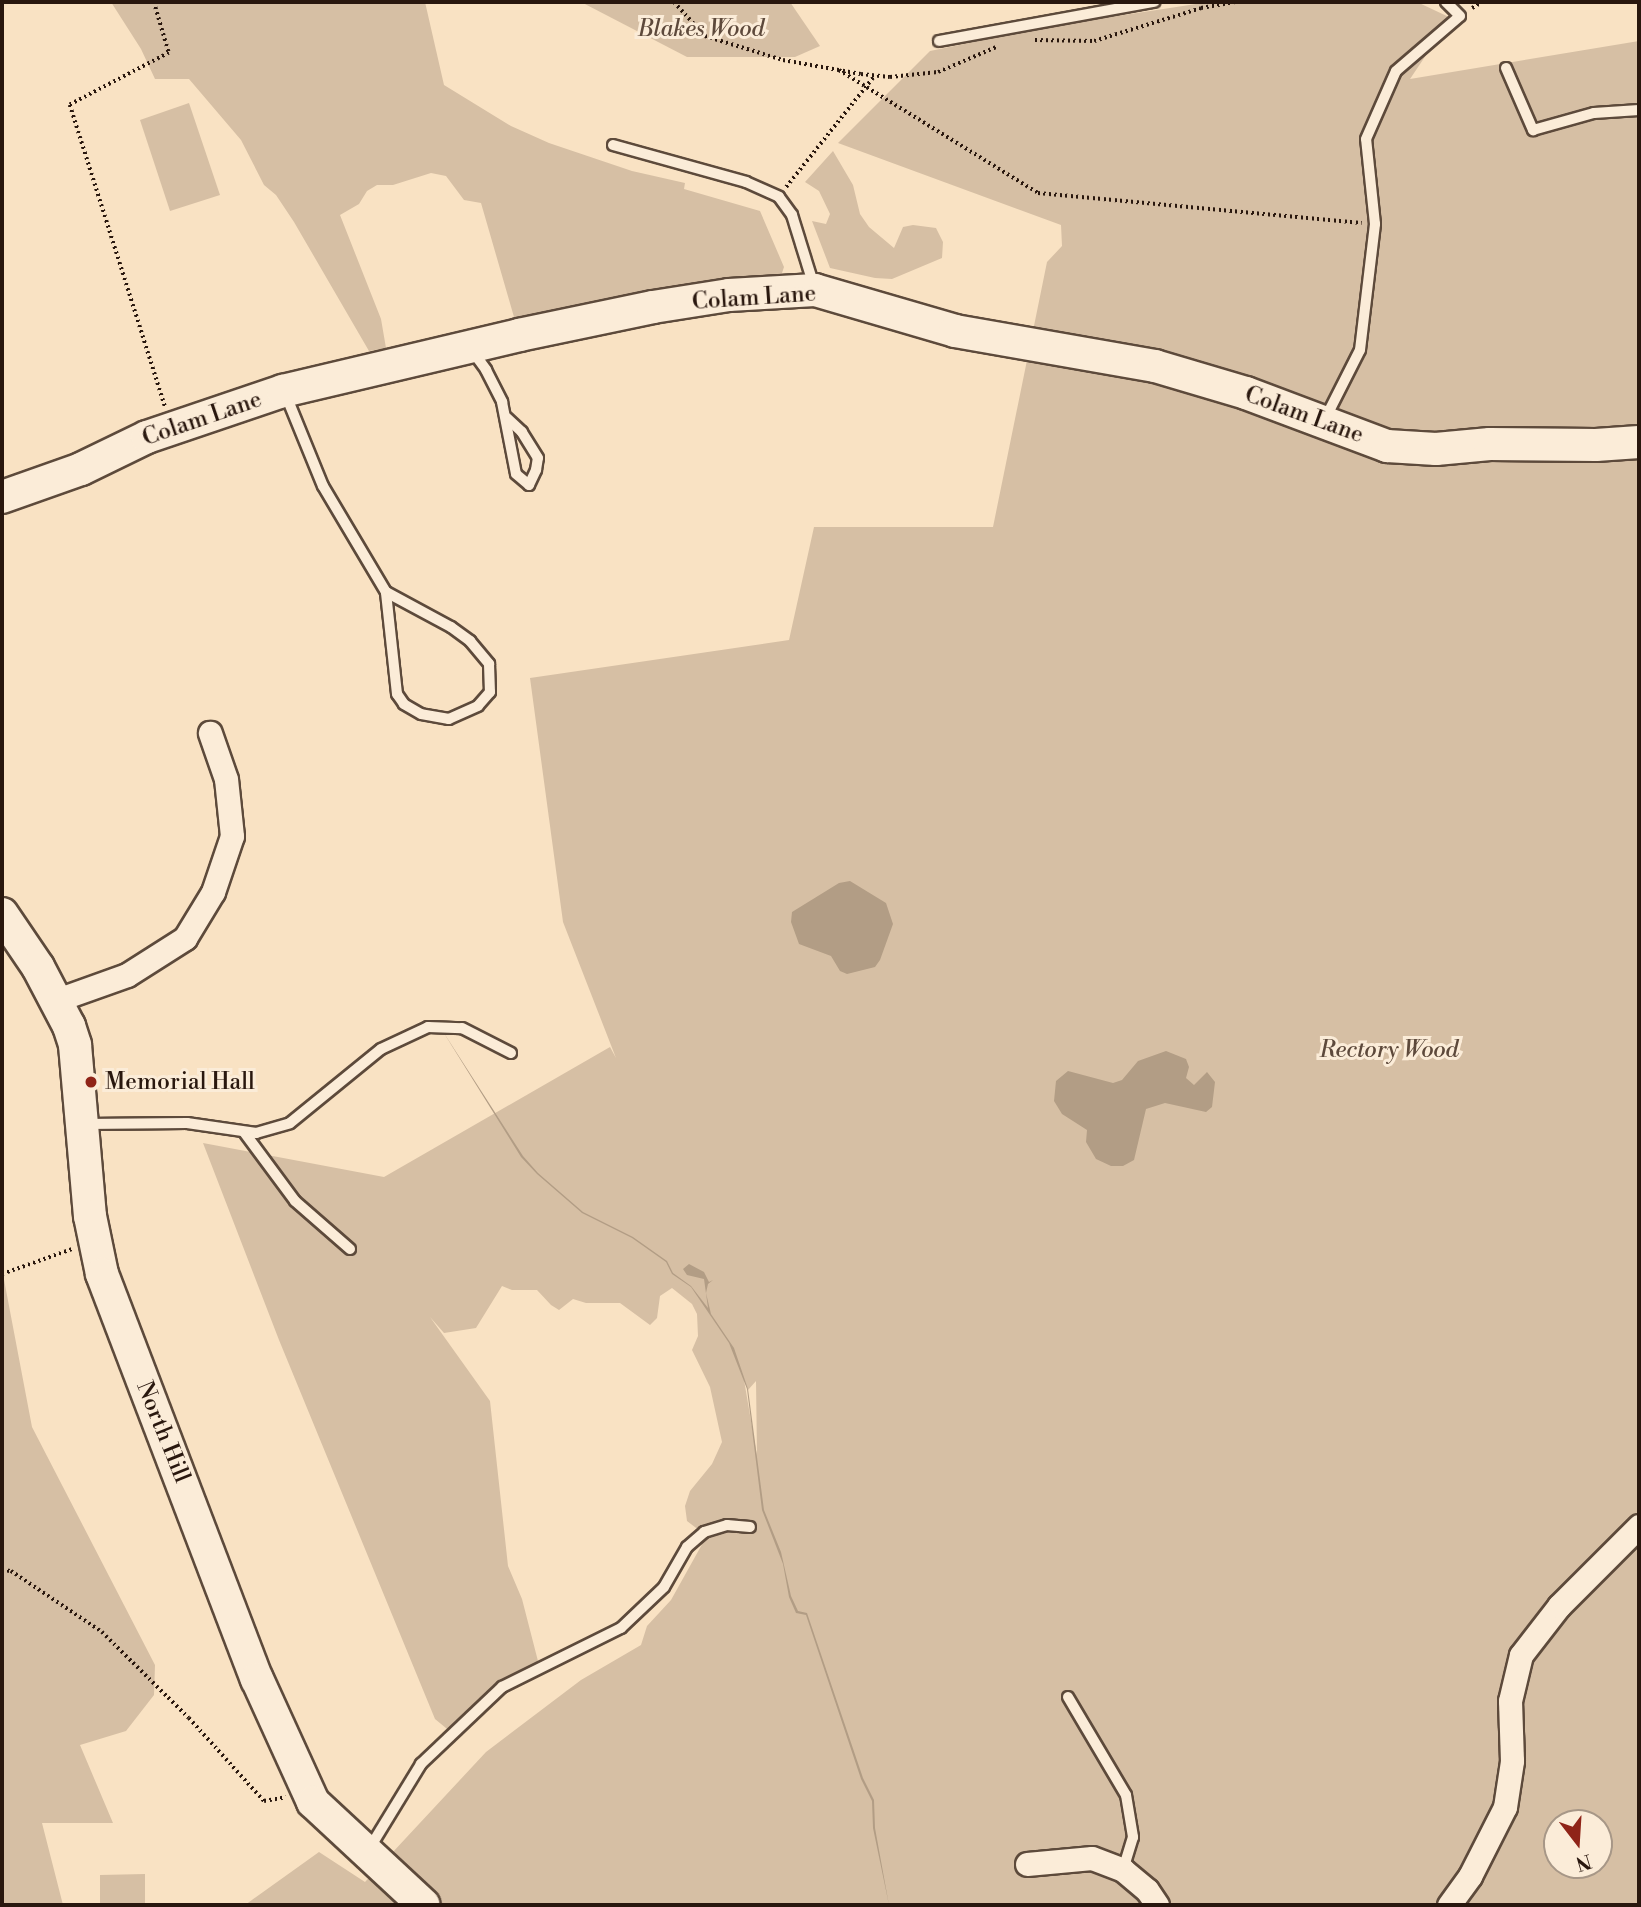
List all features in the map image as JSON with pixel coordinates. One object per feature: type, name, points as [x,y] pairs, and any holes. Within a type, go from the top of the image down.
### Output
[{"type":"street","name":"Colam Lane","points":[[3,492],[81,468],[171,429],[284,391],[470,346],[653,307],[729,295],[815,290],[955,331],[1155,366],[1246,393],[1387,446],[1436,449],[1490,444],[1596,445],[1639,442]]},
{"type":"street","points":[[57,1000],[127,975],[185,938],[214,892],[232,836],[226,779],[210,733]]},
{"type":"street","name":"North Hill","points":[[2,914],[18,934],[57,1000],[75,1045],[94,1241],[117,1317],[257,1679],[308,1793],[331,1820],[424,1905]]},
{"type":"street","points":[[1449,1905],[1470,1876],[1505,1807],[1512,1761],[1510,1701],[1521,1655],[1559,1606],[1639,1526]]},
{"type":"street","points":[[1027,1864],[1093,1858],[1123,1870],[1147,1890],[1157,1905]]},
{"type":"lane","points":[[939,41],[1154,2]]},
{"type":"lane","points":[[1324,421],[1360,350],[1375,224],[1366,139],[1396,71],[1460,16],[1446,2]]},
{"type":"lane","points":[[1506,68],[1533,130],[1594,113],[1639,110]]},
{"type":"lane","points":[[613,145],[746,182],[779,197],[792,215],[815,290]]},
{"type":"lane","points":[[470,346],[486,370],[508,418],[516,474],[529,485],[538,458],[522,432],[508,418]]},
{"type":"lane","points":[[284,391],[323,486],[386,592],[397,694],[404,704],[421,713],[449,719],[478,706],[490,692],[489,664],[470,641],[451,627],[386,592]]},
{"type":"lane","points":[[83,1124],[187,1123],[256,1133],[290,1123],[381,1049],[428,1027],[462,1028],[511,1053]]},
{"type":"lane","points":[[244,1132],[295,1201],[350,1249]]},
{"type":"lane","points":[[368,1851],[421,1764],[502,1687],[621,1628],[664,1587],[687,1547],[704,1532],[727,1525],[750,1527]]},
{"type":"lane","points":[[1068,1697],[1126,1795],[1133,1837],[1123,1870]]},
{"type":"path","points":[[154,2],[169,52],[70,105],[171,429]]},
{"type":"path","points":[[836,69],[1038,192],[1375,224]]},
{"type":"path","points":[[779,197],[864,86],[876,75]]},
{"type":"path","points":[[2,1274],[94,1241]]},
{"type":"path","points":[[2,1570],[12,1571],[102,1632],[189,1718],[264,1801],[308,1793]]},
{"type":"green space","points":[[111,2],[425,2],[444,85],[511,126],[549,143],[632,171],[685,183],[684,189],[760,211],[784,267],[782,273],[780,276],[516,324],[481,203],[464,200],[446,176],[431,173],[393,185],[377,185],[367,191],[359,204],[340,215],[381,319],[386,348],[369,351],[294,222],[276,195],[264,185],[241,140],[189,79],[155,79],[141,49]]},
{"type":"green space","name":"Blakes Wood","points":[[581,2],[790,2],[820,46],[795,57],[687,57]]},
{"type":"green space","name":"Rectory Wood","points":[[1209,2],[1417,2],[1451,18],[1410,79],[1639,41],[1639,1905],[245,1905],[319,1852],[365,1882],[486,1752],[581,1680],[641,1645],[647,1626],[671,1600],[705,1539],[704,1534],[687,1521],[685,1506],[690,1491],[712,1464],[722,1442],[710,1387],[692,1350],[698,1336],[697,1314],[692,1304],[672,1288],[660,1296],[657,1318],[650,1325],[620,1303],[586,1303],[573,1299],[559,1310],[537,1290],[512,1290],[502,1286],[476,1328],[444,1333],[430,1317],[490,1401],[508,1566],[522,1599],[539,1665],[494,1692],[452,1733],[435,1719],[279,1340],[203,1143],[384,1177],[610,1047],[616,1058],[563,922],[530,678],[789,640],[814,527],[993,527],[1047,262],[1062,246],[1061,225],[838,143],[930,51],[1052,26]],"holes":[[[744,1380],[748,1390],[756,1381],[757,1456]]]},
{"type":"green space","points":[[189,103],[220,195],[170,211],[140,120]]},
{"type":"green space","points":[[833,151],[853,185],[860,214],[869,227],[894,248],[903,227],[913,225],[936,228],[943,242],[942,258],[892,279],[830,268],[812,221],[826,224],[830,214],[819,191],[805,182]]},
{"type":"green space","points":[[2,1269],[32,1427],[155,1665],[154,1695],[126,1731],[80,1745],[113,1823],[42,1823],[63,1905],[2,1905]]},
{"type":"green space","points":[[145,1874],[145,1905],[100,1905],[100,1875]]},
{"type":"shaded area","points":[[850,881],[886,903],[893,924],[875,967],[847,974],[840,971],[831,956],[799,944],[791,922],[792,912],[839,883]]},
{"type":"shaded area","points":[[442,1030],[523,1156],[538,1173],[583,1212],[633,1237],[667,1261],[673,1273],[691,1286],[708,1308],[704,1279],[687,1275],[683,1269],[689,1264],[704,1272],[709,1282],[713,1280],[708,1284],[706,1293],[711,1314],[734,1348],[748,1389],[764,1510],[781,1552],[791,1596],[798,1611],[807,1613],[863,1778],[874,1800],[875,1828],[889,1905],[873,1828],[872,1801],[861,1779],[806,1615],[796,1613],[789,1597],[783,1564],[762,1510],[747,1389],[729,1343],[691,1287],[672,1274],[666,1262],[632,1238],[582,1213],[537,1174],[521,1157]]},
{"type":"shaded area","points":[[1166,1051],[1186,1059],[1189,1067],[1186,1078],[1194,1085],[1207,1072],[1215,1082],[1212,1107],[1206,1112],[1165,1103],[1146,1109],[1134,1160],[1123,1166],[1111,1166],[1096,1159],[1086,1142],[1087,1130],[1062,1114],[1054,1101],[1056,1081],[1068,1071],[1113,1083],[1122,1080],[1138,1061]]},
{"type":"place","name":"Memorial Hall","points":[[91,1082]]}]
